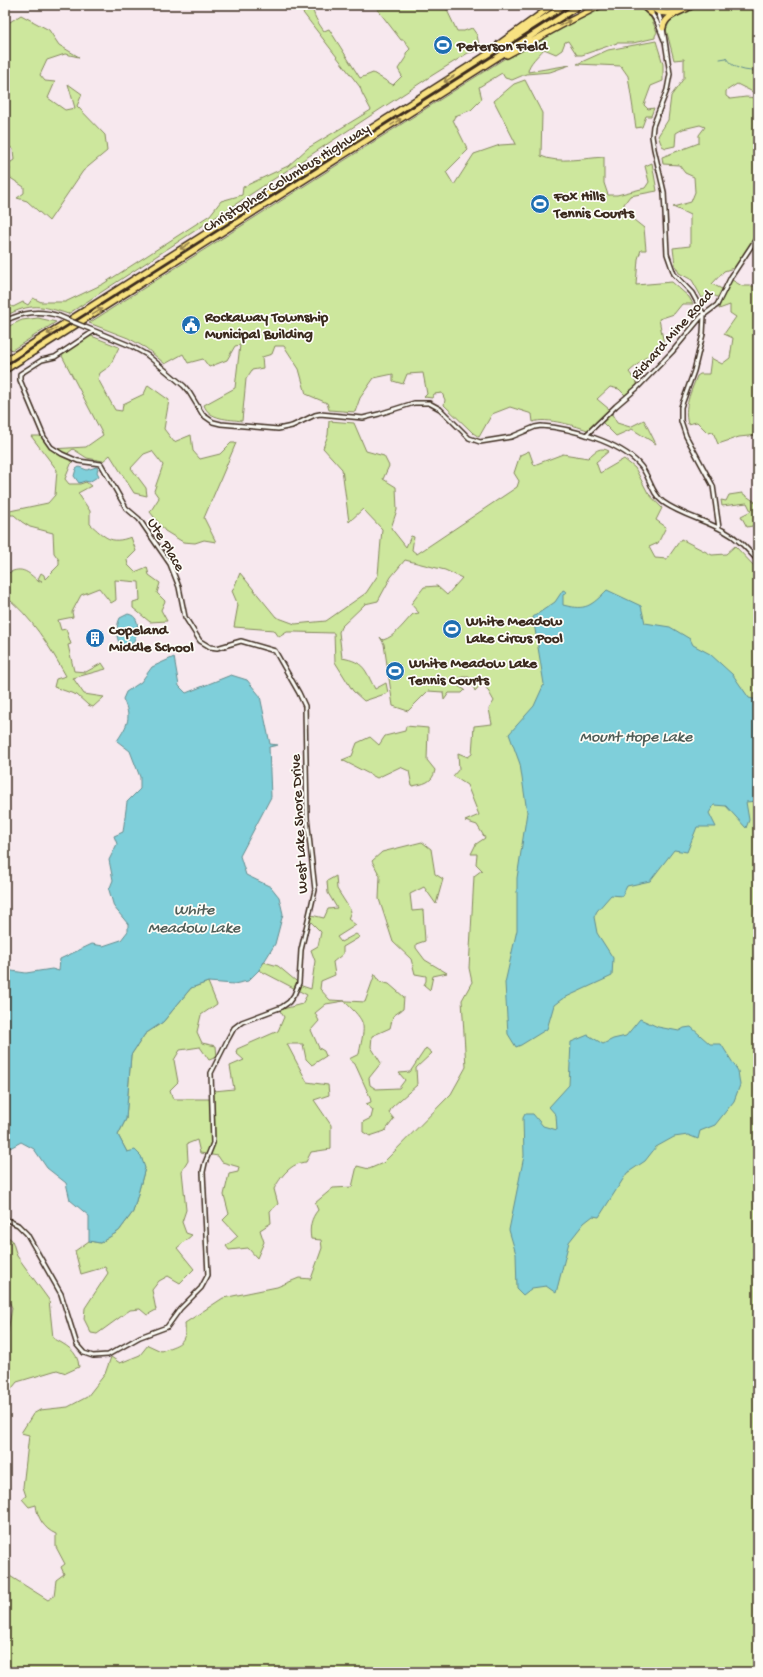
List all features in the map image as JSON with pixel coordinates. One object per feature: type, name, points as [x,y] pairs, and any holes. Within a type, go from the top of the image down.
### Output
[{"type":"highway","points":[[496,49],[499,43],[553,5]]},
{"type":"highway","name":"Christopher Columbus Highway","points":[[5,361],[565,5]]},
{"type":"highway","name":"Christopher Columbus Highway","points":[[5,370],[580,5]]},
{"type":"highway","points":[[501,55],[507,55],[601,5]]},
{"type":"highway","points":[[642,5],[651,13]]},
{"type":"highway","points":[[650,5],[654,11],[658,12],[670,12],[693,5]]},
{"type":"highway","points":[[663,5],[685,7]]},
{"type":"highway","points":[[663,28],[664,22],[667,19],[685,7]]},
{"type":"street","points":[[646,5],[664,40]]},
{"type":"street","points":[[654,5],[663,28],[669,64],[669,79],[654,126],[652,138],[664,192],[667,254],[672,273],[692,292],[704,315],[703,334],[694,371],[682,402],[681,421],[686,436],[713,486],[719,528]]},
{"type":"street","name":"Richard Mine Road","points":[[586,435],[637,388],[672,352],[704,315],[713,309],[720,300],[731,277],[758,236]]},
{"type":"street","points":[[5,321],[30,312],[44,312],[59,316],[132,346],[147,355],[189,392],[202,416],[212,422],[221,424],[283,429],[320,414],[363,418],[419,402],[437,406],[469,438],[480,442],[511,437],[538,426],[554,427],[586,435],[617,448],[634,459],[643,469],[654,492],[663,502],[719,528],[737,540],[758,561]]},
{"type":"street","name":"Ute Place","points":[[94,331],[55,357],[42,360],[21,373],[20,380],[46,441],[58,452],[74,460],[101,464],[128,510],[139,519],[170,564],[179,587],[184,617]]},
{"type":"street","name":"West Lake Shore Drive","points":[[5,1219],[18,1225],[27,1234],[61,1294],[77,1345],[84,1352],[91,1355],[101,1356],[108,1354],[140,1337],[167,1327],[180,1309],[198,1292],[206,1280],[209,1272],[203,1172],[213,1143],[211,1094],[212,1071],[236,1026],[249,1019],[282,1007],[289,1002],[294,995],[300,978],[301,950],[314,893],[307,818],[304,701],[275,651],[241,641],[220,648],[210,647],[200,641],[184,617]]},
{"type":"green space","points":[[297,5],[312,5],[315,16],[320,25],[324,31],[329,29],[360,78],[373,73],[393,85],[402,76],[398,69],[406,57],[406,53],[410,49],[404,40],[401,40],[374,5],[445,6],[457,31],[464,31],[472,28],[477,35],[480,50],[468,53],[428,78],[68,314],[43,307],[29,307],[5,316],[5,302],[13,307],[23,302],[28,305],[33,298],[41,302],[65,302],[103,284],[210,215],[221,201],[242,195],[243,187],[288,166],[308,148],[371,110],[360,87]]},
{"type":"green space","points":[[605,5],[637,5],[651,18],[657,32],[655,38],[633,43],[617,43],[582,55],[577,55],[568,41],[565,42],[562,50],[556,54],[544,49],[532,63],[528,69],[528,72],[570,65],[550,72],[526,74],[512,80],[505,78],[502,73],[479,87],[482,99],[471,110],[455,116],[453,120],[468,150],[446,172],[454,185],[474,154],[500,145],[516,144],[494,101],[514,84],[525,80],[542,113],[541,156],[555,160],[604,157],[604,183],[608,195],[617,195],[645,188],[649,182],[645,166],[652,163],[657,191],[630,196],[624,204],[629,216],[644,228],[646,250],[641,250],[638,259],[636,285],[672,282],[689,297],[693,304],[682,304],[674,314],[659,319],[665,349],[646,357],[629,372],[639,386],[627,397],[619,389],[610,387],[597,399],[609,409],[617,423],[630,427],[644,420],[656,444],[632,429],[616,436],[601,421],[590,431],[553,421],[533,422],[532,414],[510,407],[492,414],[479,437],[444,405],[445,400],[442,393],[434,394],[432,398],[424,397],[427,394],[423,373],[407,374],[403,384],[393,381],[393,374],[374,378],[360,398],[355,412],[329,410],[327,403],[306,394],[299,369],[284,346],[275,346],[272,354],[262,357],[263,368],[252,370],[246,379],[242,421],[220,418],[210,414],[204,405],[235,388],[240,345],[235,346],[227,360],[209,367],[203,359],[188,363],[183,354],[165,364],[146,348],[128,338],[89,323],[518,50]]},
{"type":"green space","points":[[697,5],[758,5],[758,77],[756,78],[755,93],[737,84],[726,91],[726,96],[730,99],[746,97],[758,98],[758,239],[737,267],[724,271],[712,284],[726,291],[732,280],[742,286],[757,286],[758,283],[758,435],[739,437],[718,444],[713,432],[708,433],[697,422],[688,424],[686,412],[690,394],[697,376],[700,374],[709,374],[711,358],[722,364],[730,358],[733,338],[724,334],[736,317],[730,313],[730,305],[719,309],[721,299],[711,294],[702,298],[692,280],[679,273],[675,265],[673,248],[690,246],[690,215],[673,207],[691,202],[695,192],[694,177],[685,173],[679,165],[663,164],[662,157],[699,143],[699,135],[705,127],[700,125],[683,129],[676,133],[675,146],[666,148],[662,146],[658,136],[668,120],[671,96],[684,78],[684,59],[674,60],[666,29],[670,21]]},
{"type":"green space","points":[[21,15],[49,30],[59,45],[79,57],[65,54],[47,60],[40,75],[45,81],[55,82],[48,98],[65,110],[75,108],[68,84],[82,94],[77,106],[105,135],[107,151],[83,171],[49,221],[27,201],[17,198],[24,193],[24,187],[9,177],[10,168],[5,168],[5,166],[14,160],[13,149],[5,144],[5,25]]},
{"type":"green space","points":[[656,41],[663,64],[663,81],[651,86],[644,105],[648,109],[654,108],[651,116],[646,116],[642,127],[636,128],[628,76],[621,66],[577,64],[608,50]]},
{"type":"green space","points":[[38,318],[56,322],[12,350],[7,346],[5,347],[5,328],[22,320]]},
{"type":"green space","points":[[89,335],[119,347],[110,366],[100,373],[98,379],[115,410],[122,411],[123,404],[144,394],[148,385],[169,400],[164,429],[174,442],[191,435],[193,451],[200,459],[220,454],[231,443],[236,443],[204,518],[216,542],[204,540],[195,543],[183,542],[165,531],[150,512],[159,498],[154,491],[163,465],[152,451],[144,454],[131,468],[146,488],[147,496],[134,493],[110,455],[103,461],[87,458],[73,449],[68,453],[73,462],[65,479],[69,484],[80,484],[86,482],[91,486],[78,493],[90,511],[90,524],[104,536],[113,540],[131,537],[136,551],[127,560],[128,565],[135,572],[147,567],[149,575],[160,583],[157,593],[165,601],[161,610],[167,621],[150,622],[133,608],[133,602],[140,600],[139,582],[115,580],[116,600],[111,603],[99,588],[81,595],[72,612],[73,617],[58,620],[61,630],[66,629],[71,644],[68,645],[74,671],[86,672],[102,663],[106,669],[73,678],[84,694],[104,697],[93,707],[88,705],[77,695],[54,687],[56,679],[66,676],[47,643],[32,622],[5,596],[5,575],[15,570],[20,570],[27,572],[39,582],[42,581],[38,579],[41,573],[44,575],[45,579],[59,565],[59,560],[54,553],[53,533],[30,527],[14,515],[5,515],[5,512],[48,503],[55,495],[57,470],[31,436],[41,436],[51,449],[86,447],[103,435],[61,354]]},
{"type":"green space","points":[[329,421],[354,423],[366,451],[384,456],[389,466],[383,479],[396,487],[397,510],[391,528],[406,547],[411,536],[414,537],[412,550],[417,554],[517,487],[519,481],[514,473],[520,455],[529,451],[534,465],[563,454],[588,458],[595,451],[603,449],[609,451],[596,462],[600,473],[624,459],[635,468],[648,493],[662,508],[656,520],[666,527],[658,543],[649,547],[655,558],[667,559],[681,539],[712,555],[726,554],[735,546],[758,570],[758,1672],[5,1672],[5,1573],[48,1600],[54,1596],[56,1580],[64,1574],[61,1567],[65,1564],[56,1547],[56,1534],[48,1529],[42,1522],[36,1505],[29,1507],[22,1499],[26,1496],[23,1487],[29,1435],[21,1433],[33,1414],[40,1410],[68,1407],[87,1397],[105,1374],[111,1357],[120,1363],[140,1355],[148,1345],[161,1351],[177,1345],[183,1340],[185,1323],[223,1298],[277,1287],[299,1278],[311,1279],[322,1248],[321,1240],[311,1239],[311,1223],[318,1210],[315,1203],[333,1188],[352,1187],[357,1166],[369,1169],[383,1163],[451,1094],[466,1067],[462,1000],[472,982],[469,968],[474,876],[482,870],[476,864],[477,854],[471,854],[476,844],[485,838],[477,825],[465,821],[479,815],[467,785],[453,776],[459,769],[458,753],[468,757],[472,754],[474,726],[492,724],[489,709],[494,701],[483,682],[475,691],[469,677],[462,677],[457,680],[458,686],[465,690],[462,693],[449,693],[444,700],[443,692],[428,691],[408,711],[393,706],[384,644],[380,637],[383,640],[392,636],[413,614],[419,613],[411,604],[424,587],[437,586],[447,595],[462,578],[445,570],[405,560],[391,577],[378,601],[365,604],[341,627],[339,632],[342,658],[360,665],[366,672],[375,689],[386,683],[388,693],[364,701],[353,691],[335,662],[334,633],[287,632],[279,637],[274,630],[234,627],[238,605],[232,591],[240,573],[276,617],[295,624],[326,621],[366,593],[378,575],[382,529],[363,509],[349,522],[342,469],[323,448],[328,435]]},
{"type":"green space","points":[[742,493],[758,504],[758,525],[747,527],[741,516],[751,511],[747,503],[722,506],[721,500],[726,501],[729,495]]},
{"type":"green space","points":[[406,726],[428,728],[427,760],[435,770],[432,778],[427,782],[412,786],[409,771],[400,767],[377,778],[342,760],[352,756],[357,743],[370,737],[379,745],[385,736],[405,731]]},
{"type":"green space","points":[[422,842],[431,849],[435,874],[443,879],[436,904],[424,887],[410,894],[412,911],[423,910],[425,941],[416,944],[416,948],[425,960],[447,973],[433,976],[430,990],[424,985],[426,976],[415,974],[411,959],[393,942],[379,899],[380,876],[372,861],[382,852]]},
{"type":"green space","points":[[336,876],[337,889],[351,911],[348,919],[356,925],[337,937],[341,942],[356,934],[360,937],[343,947],[343,954],[333,962],[335,975],[321,981],[320,989],[330,1000],[365,1002],[375,974],[380,982],[389,984],[404,997],[403,1009],[393,1016],[390,1028],[372,1036],[371,1047],[381,1063],[369,1078],[370,1085],[376,1089],[399,1088],[405,1080],[399,1073],[410,1072],[426,1048],[432,1053],[416,1068],[417,1085],[392,1107],[389,1113],[394,1119],[385,1131],[370,1136],[363,1132],[363,1122],[371,1118],[373,1110],[366,1104],[371,1102],[370,1097],[355,1064],[349,1059],[359,1054],[363,1036],[363,1024],[344,1001],[326,1004],[315,1013],[319,1021],[311,1030],[319,1048],[324,1051],[326,1056],[312,1065],[306,1059],[303,1044],[287,1044],[307,1082],[328,1085],[329,1095],[314,1100],[331,1125],[331,1149],[311,1152],[306,1162],[291,1168],[280,1179],[274,1189],[278,1204],[270,1211],[271,1223],[260,1230],[264,1242],[257,1258],[248,1248],[229,1250],[226,1246],[238,1236],[223,1220],[229,1214],[224,1195],[229,1174],[238,1172],[239,1167],[222,1162],[218,1156],[200,1153],[197,1140],[187,1144],[188,1161],[182,1171],[186,1210],[182,1222],[186,1233],[192,1235],[177,1248],[194,1269],[180,1283],[168,1276],[159,1281],[152,1290],[156,1310],[147,1315],[140,1309],[130,1310],[97,1334],[91,1333],[84,1319],[85,1308],[108,1273],[105,1267],[81,1274],[75,1251],[89,1241],[100,1243],[119,1231],[133,1212],[145,1168],[127,1152],[118,1135],[126,1119],[131,1055],[145,1034],[163,1022],[191,988],[208,982],[217,1004],[201,1015],[197,1032],[202,1043],[216,1046],[217,1057],[209,1060],[200,1047],[180,1050],[174,1060],[178,1082],[170,1090],[173,1099],[210,1099],[214,1091],[234,1089],[230,1066],[244,1060],[236,1053],[237,1049],[278,1031],[284,1017],[280,1011],[302,1004],[307,995],[259,970],[264,962],[278,966],[302,986],[311,989],[315,961],[311,950],[318,946],[321,932],[310,921],[311,915],[324,918],[328,909],[337,908],[328,893],[327,881]]},
{"type":"green space","points":[[5,1235],[12,1240],[17,1256],[49,1300],[53,1338],[73,1352],[78,1361],[79,1367],[66,1373],[57,1370],[17,1382],[5,1397],[5,1348],[12,1308],[5,1291]]},
{"type":"water","points":[[79,467],[87,470],[96,467],[98,468],[97,472],[99,476],[89,482],[85,481],[79,483],[74,476],[76,469]]},
{"type":"water","name":"Mount Hope Lake","points":[[563,590],[567,592],[563,595],[563,605],[571,607],[588,606],[597,600],[607,590],[641,606],[645,623],[670,627],[690,639],[693,645],[710,654],[733,675],[749,698],[758,700],[758,801],[746,802],[749,820],[746,828],[726,806],[714,805],[709,813],[716,827],[697,827],[687,852],[674,850],[650,881],[627,886],[622,896],[611,895],[597,911],[594,917],[597,933],[613,958],[612,976],[562,999],[554,1005],[547,1029],[516,1047],[508,1034],[505,983],[517,930],[517,878],[527,812],[520,764],[509,734],[534,706],[544,684],[533,617],[555,602]]},
{"type":"water","points":[[128,614],[133,616],[138,625],[136,636],[127,650],[123,648],[118,641],[117,627],[120,618]]},
{"type":"water","name":"White Meadow Lake","points":[[174,657],[179,686],[186,693],[231,675],[247,680],[260,696],[270,744],[278,745],[269,747],[271,797],[240,856],[246,875],[271,887],[279,897],[283,914],[275,944],[259,970],[248,981],[234,984],[208,982],[191,988],[163,1022],[145,1034],[131,1055],[126,1119],[118,1135],[127,1152],[135,1150],[141,1156],[145,1168],[133,1212],[119,1231],[100,1243],[89,1241],[89,1216],[70,1200],[66,1183],[47,1168],[34,1149],[21,1142],[10,1148],[5,1141],[5,970],[26,973],[52,969],[59,971],[60,959],[92,944],[103,946],[121,940],[128,931],[128,924],[114,907],[109,890],[113,880],[109,860],[117,844],[114,836],[123,832],[127,802],[140,789],[140,777],[130,751],[117,741],[128,721],[126,706],[123,699],[126,692],[141,682],[152,667]]},
{"type":"water","points":[[640,1019],[658,1027],[679,1031],[684,1028],[691,1027],[710,1044],[721,1044],[738,1071],[740,1085],[734,1101],[715,1125],[700,1131],[698,1139],[688,1135],[674,1137],[656,1147],[645,1161],[627,1173],[599,1217],[593,1216],[584,1223],[569,1242],[556,1293],[546,1286],[532,1288],[523,1295],[517,1289],[516,1254],[509,1230],[524,1156],[523,1118],[525,1114],[533,1114],[543,1126],[557,1130],[556,1115],[549,1107],[569,1085],[571,1042],[588,1035],[603,1044],[613,1039],[626,1036]]},
{"type":"waterway","points":[[720,59],[726,58],[732,65],[740,69],[749,71],[758,70]]},
{"type":"place","name":"Peterson Field","points":[[443,45]]},
{"type":"place","name":"Fox Hills Tennis Courts","points":[[540,204]]},
{"type":"place","name":"Rockaway Township Municipal Building","points":[[191,325]]},
{"type":"place","name":"White Meadow Lake Circus Pool","points":[[452,629]]},
{"type":"place","name":"Copeland Middle School","points":[[95,638]]},
{"type":"place","name":"White Meadow Lake Tennis Courts","points":[[395,671]]}]
